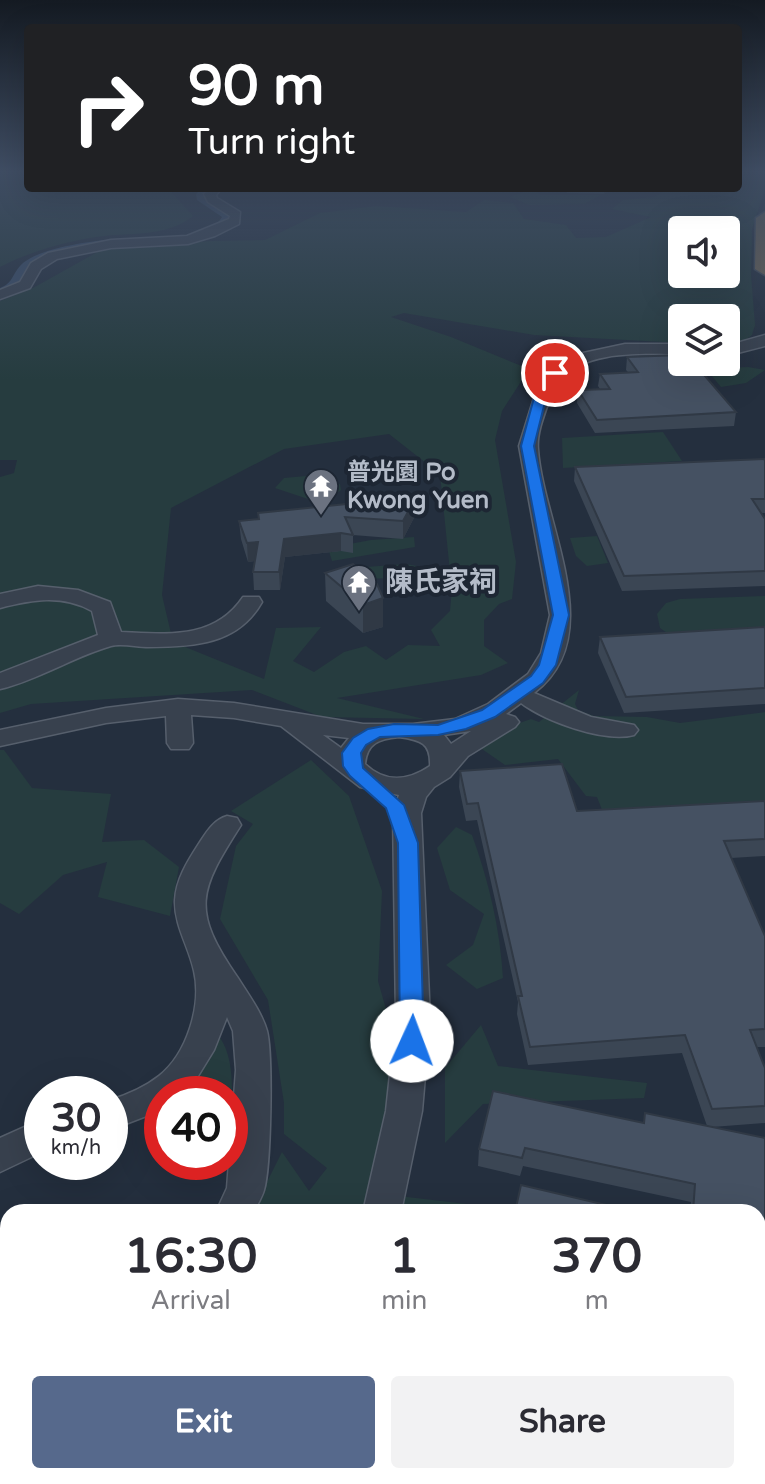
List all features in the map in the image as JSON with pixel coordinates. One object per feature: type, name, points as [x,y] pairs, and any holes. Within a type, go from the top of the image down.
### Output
[{"type":"highway","points":[[765,241],[765,269]]},
{"type":"street","points":[[0,295],[25,285],[36,266],[53,256],[111,244],[164,241]]},
{"type":"street","points":[[740,349],[765,340]]},
{"type":"street","points":[[384,1204],[404,1111],[412,1033],[409,803],[465,745],[513,718],[534,690],[553,653],[561,615],[528,446],[541,394],[555,373],[589,356],[625,349],[668,349]]},
{"type":"street","points":[[740,361],[751,363]]},
{"type":"street","points":[[0,601],[25,594],[50,592],[90,599],[102,607],[111,638]]},
{"type":"street","points":[[0,682],[111,638],[186,639],[213,633],[238,621],[249,611],[251,602]]},
{"type":"street","points":[[534,690],[585,724],[625,730]]},
{"type":"street","points":[[0,738],[102,715],[178,707],[269,715],[356,731],[438,730],[472,721],[534,690]]},
{"type":"street","points":[[178,707],[180,743]]},
{"type":"street","points":[[269,715],[299,728],[363,776],[394,805],[408,843]]},
{"type":"street","points":[[384,731],[367,736],[355,747],[351,760],[363,776],[391,787],[434,775],[445,755],[438,743],[414,731]]},
{"type":"street","points":[[227,825],[202,863],[191,888],[190,912],[196,936],[208,960],[237,1003],[250,1031],[253,1070],[246,1188],[239,1204]]},
{"type":"street","points":[[128,1109],[174,1085],[207,1035],[214,1012],[208,960]]},
{"type":"street","points":[[0,1156],[24,1143]]},
{"type":"green space","points":[[0,241],[76,241],[23,257],[0,267]]},
{"type":"green space","points":[[207,241],[668,241],[668,288],[740,288],[740,241],[752,241],[755,325],[752,335],[740,342],[740,304],[668,304],[668,342],[534,335],[404,313],[391,317],[451,337],[529,369],[502,411],[495,440],[516,562],[512,599],[499,604],[484,620],[484,646],[508,663],[481,675],[337,698],[424,719],[322,717],[252,690],[31,704],[0,713],[0,477],[14,473],[17,460],[0,460],[0,301],[33,288],[101,250]],"holes":[[[389,434],[440,474],[450,572],[406,564],[366,567],[365,579],[416,577],[452,588],[450,611],[431,630],[440,646],[408,645],[386,660],[366,646],[344,652],[314,672],[293,661],[321,627],[276,628],[264,679],[173,642],[162,595],[171,508],[284,449]]]},
{"type":"green space","points":[[740,367],[765,370],[746,383],[721,387],[712,376],[740,376]]},
{"type":"green space","points":[[663,432],[682,461],[563,468],[562,438]]},
{"type":"green space","points":[[306,476],[340,484],[341,490],[327,501],[314,501],[275,488],[284,478]]},
{"type":"green space","points":[[597,536],[608,563],[587,566],[576,556],[570,538]]},
{"type":"green space","points":[[414,537],[415,547],[332,561],[328,548],[371,540]]},
{"type":"green space","points":[[765,596],[765,636],[670,635],[660,628],[657,614],[666,603],[680,599]]},
{"type":"green space","points":[[579,690],[575,704],[578,710],[594,716],[647,717],[680,723],[765,712],[765,805],[604,815],[597,797],[586,796],[558,759],[505,765],[479,747],[511,726],[531,719],[539,722]]},
{"type":"green space","points":[[0,750],[4,750],[32,788],[111,794],[102,842],[144,840],[179,867],[170,916],[98,897],[107,862],[63,875],[19,914],[0,903]]},
{"type":"green space","points":[[311,760],[349,796],[382,891],[378,981],[396,1044],[382,1194],[467,1204],[256,1204],[282,1152],[309,1191],[327,1168],[284,1134],[284,1103],[268,1000],[220,919],[236,846],[253,824],[231,811]]},
{"type":"green space","points":[[456,827],[472,835],[488,888],[499,941],[503,978],[477,989],[446,965],[473,945],[484,914],[450,890],[437,848]]},
{"type":"green space","points":[[481,1025],[498,1066],[647,1083],[644,1098],[483,1104],[445,1143],[445,1068]]},
{"type":"green space","points":[[218,1035],[224,1044],[231,1076],[183,1076]]},
{"type":"water","points":[[132,241],[48,257],[25,282],[0,293],[0,288],[28,260],[38,254],[79,244]]},
{"type":"building","points":[[668,356],[668,376],[705,376],[736,412],[597,420],[578,390],[610,389],[600,374],[638,372],[627,357]]},
{"type":"building","points":[[765,459],[765,499],[752,499],[765,519],[765,571],[624,576],[575,467]]},
{"type":"building","points":[[416,497],[403,521],[345,517],[353,535],[341,533],[284,539],[279,572],[253,572],[258,542],[247,543],[239,521],[259,519],[258,513]]},
{"type":"building","points":[[353,564],[377,584],[383,598],[363,605],[325,573]]},
{"type":"building","points":[[765,627],[765,688],[626,697],[600,637]]},
{"type":"building","points":[[562,764],[577,811],[765,801],[765,839],[724,841],[765,936],[765,1029],[750,1030],[765,1068],[765,1106],[712,1109],[685,1035],[530,1047],[518,996],[522,996],[478,803],[467,804],[460,771]]},
{"type":"building","points":[[493,1091],[644,1123],[645,1113],[765,1138],[765,1204],[694,1204],[695,1184],[525,1148],[522,1158],[479,1149]]},
{"type":"building","points":[[521,1185],[602,1204],[517,1204]]},
{"type":"place","name":"普光園 Po Kwong Yuen","points":[[321,517]]},
{"type":"place","name":"陳氏家祠","points":[[359,613]]},
{"type":"route","points":[[412,1041],[408,843],[399,813],[386,795],[356,772],[352,766],[352,753],[360,741],[375,733],[394,729],[438,730],[460,726],[488,714],[537,679],[547,665],[553,653],[561,615],[528,446],[541,394],[555,373]]}]
